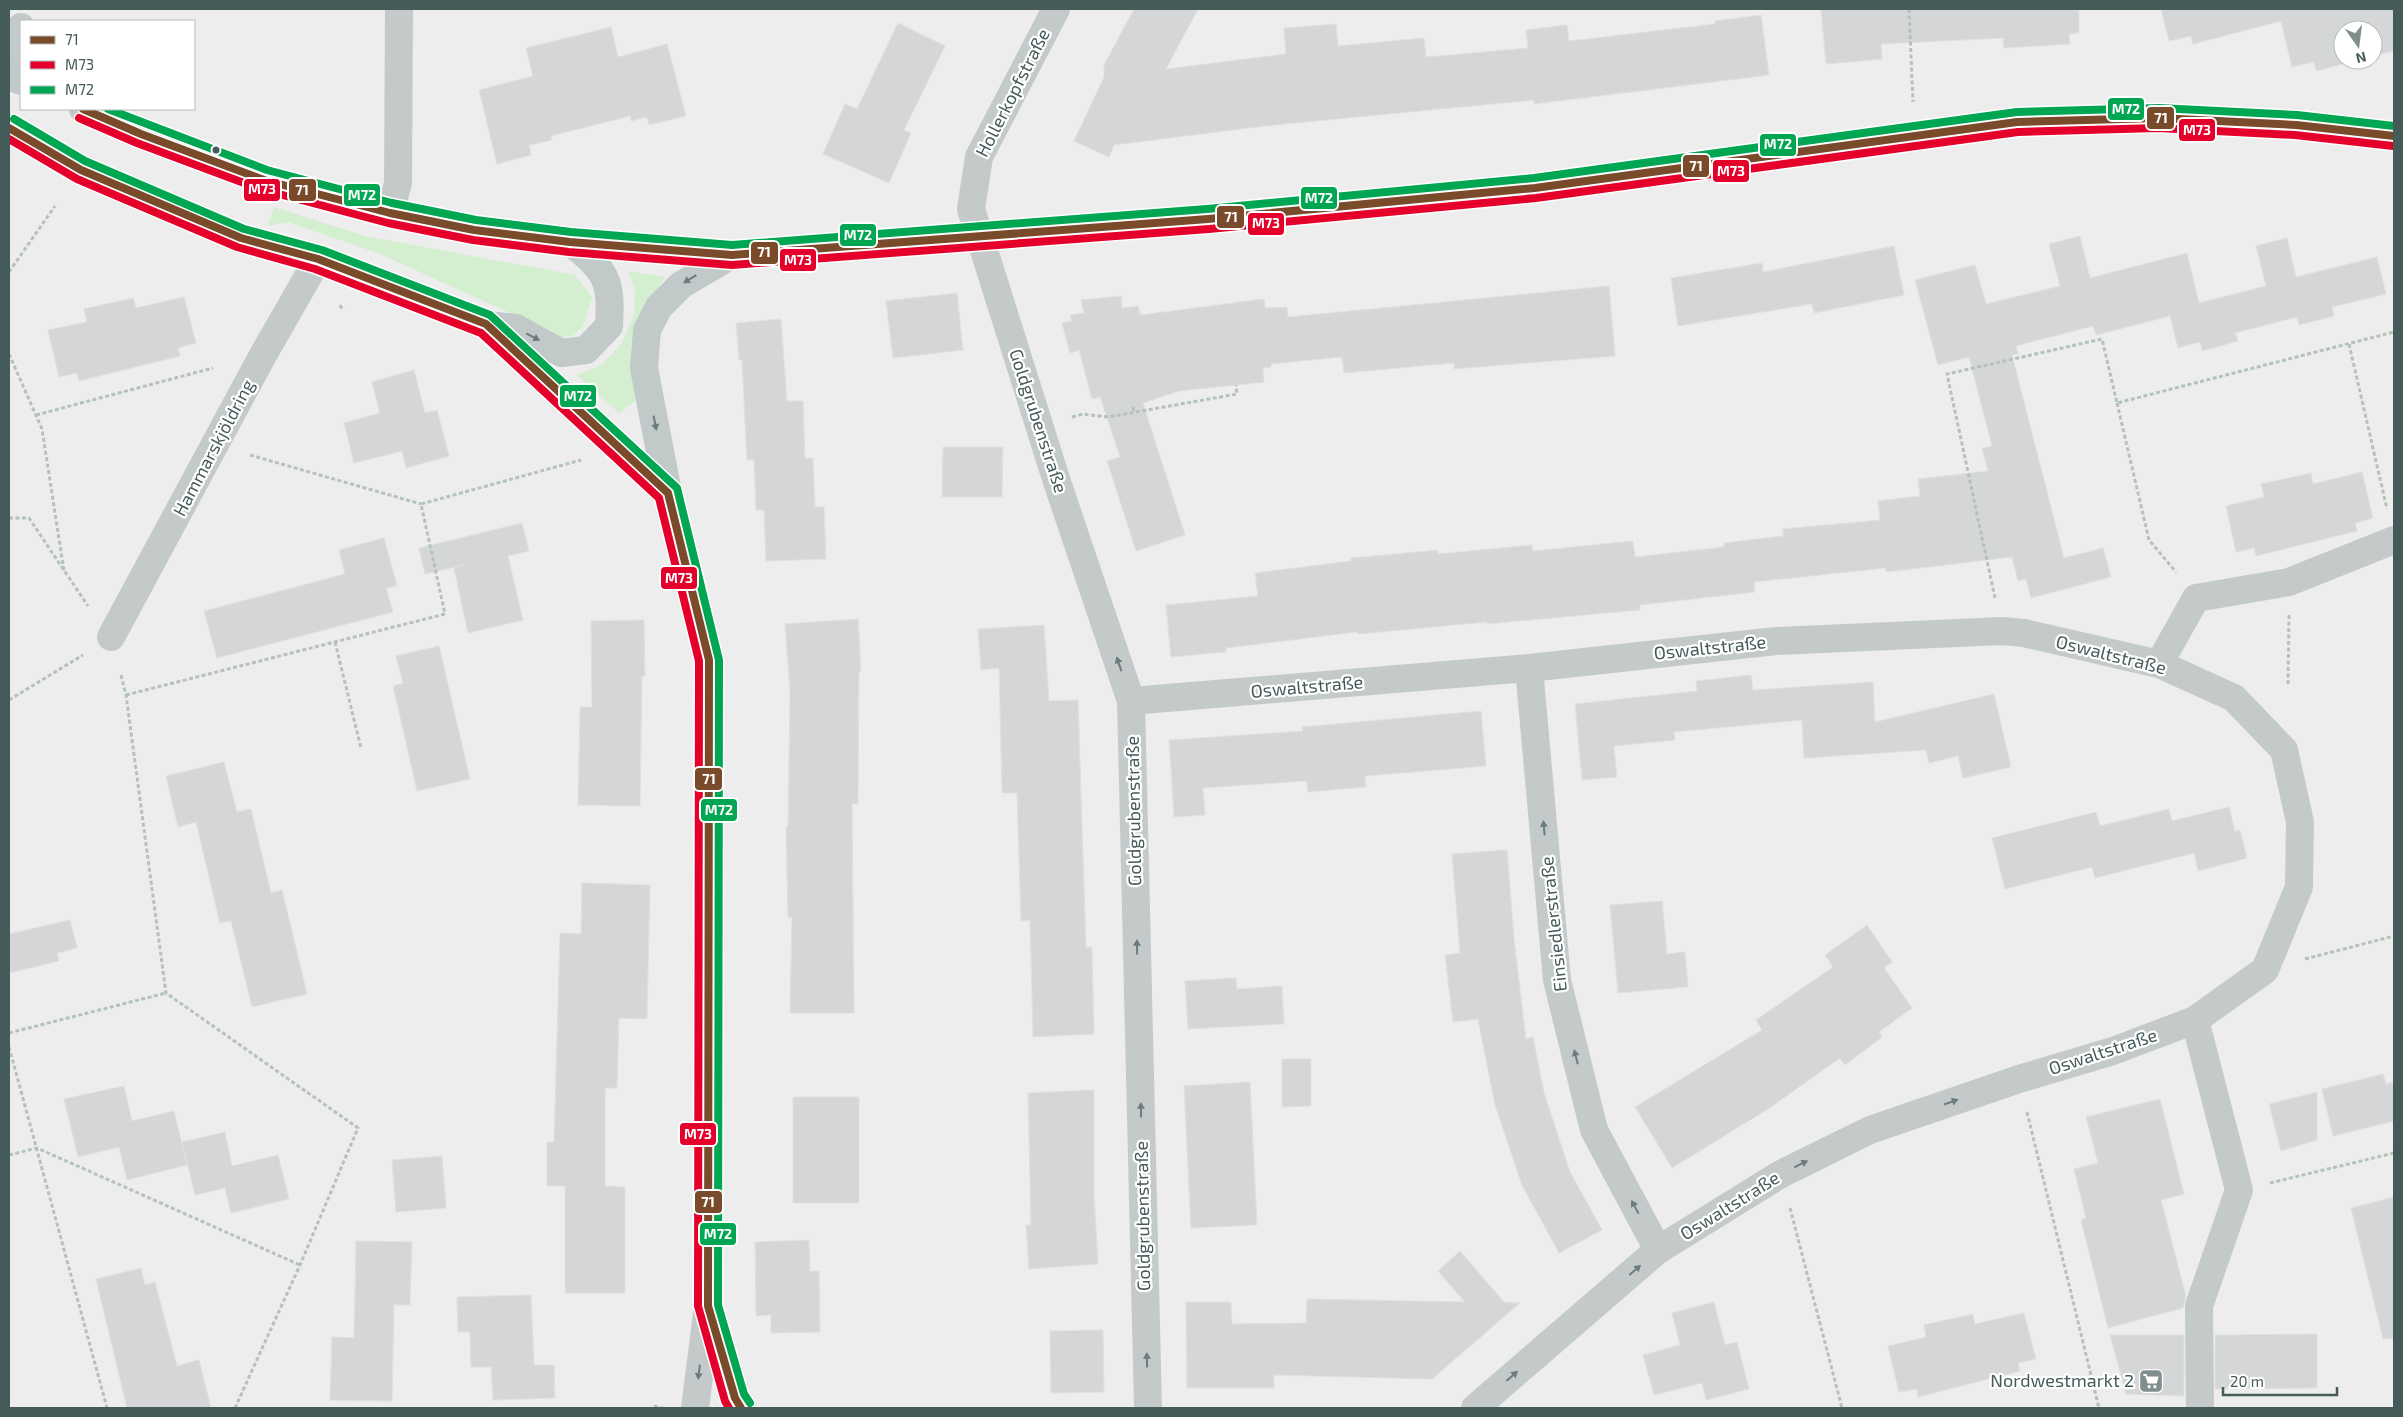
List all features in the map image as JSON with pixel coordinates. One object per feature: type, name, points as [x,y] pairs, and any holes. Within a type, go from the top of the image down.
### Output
[{"type":"main road","points":[[85,110],[141,134],[264,180],[390,213],[474,230],[570,242],[732,255],[1208,220],[1535,188],[2017,122],[2158,118],[2296,125],[2394,136]]},
{"type":"main road","points":[[9,128],[82,170],[240,238],[318,259],[486,324],[516,328],[561,353],[586,350],[609,326],[610,288],[597,264],[570,242]]},
{"type":"main road","points":[[732,255],[681,285],[659,307],[647,330],[644,368],[668,492],[709,660],[708,1306],[735,1398],[741,1408]]},
{"type":"main road","points":[[486,324],[668,492]]},
{"type":"street","points":[[390,213],[398,182],[399,9]]},
{"type":"street","name":"Hollerkopfstraße","points":[[979,237],[971,209],[979,157],[1056,9]]},
{"type":"street","points":[[9,60],[20,30]]},
{"type":"street","name":"Goldgrubenstraße","points":[[979,237],[1057,482],[1131,701],[1148,1408]]},
{"type":"street","name":"Hammarskjöldring","points":[[111,637],[272,338],[318,259]]},
{"type":"street","points":[[2159,664],[2196,598],[2289,582],[2394,540]]},
{"type":"street","name":"Oswaltstraße","points":[[1131,701],[1529,668],[1776,641],[2002,631],[2024,633],[2159,664],[2234,698],[2284,750],[2300,822],[2299,887],[2265,970],[2195,1020],[2114,1051],[2019,1079],[1870,1130],[1781,1174],[1658,1250],[1475,1408]]},
{"type":"street","name":"Einsiedlerstraße","points":[[1529,668],[1557,980],[1594,1130],[1658,1250]]},
{"type":"street","points":[[2195,1020],[2239,1190],[2199,1306],[2200,1408]]},
{"type":"street","points":[[695,1408],[708,1306]]},
{"type":"path","points":[[1909,9],[1913,108]]},
{"type":"path","points":[[9,272],[55,206]]},
{"type":"path","points":[[2117,403],[2394,332]]},
{"type":"path","points":[[1996,605],[1947,374],[2102,339],[2150,540],[2196,598]]},
{"type":"path","points":[[2349,344],[2394,540]]},
{"type":"path","points":[[9,354],[42,429],[64,571]]},
{"type":"path","points":[[36,415],[213,368]]},
{"type":"path","points":[[1069,417],[1083,414],[1108,417],[1237,394],[1236,385]]},
{"type":"path","points":[[1133,406],[1134,412]]},
{"type":"path","points":[[250,455],[421,504],[589,457]]},
{"type":"path","points":[[126,695],[445,614],[421,504]]},
{"type":"path","points":[[9,518],[29,518],[92,611]]},
{"type":"path","points":[[2288,684],[2289,582]]},
{"type":"path","points":[[335,642],[361,748]]},
{"type":"path","points":[[9,700],[84,654]]},
{"type":"path","points":[[121,675],[126,695],[166,993],[358,1128],[300,1266],[235,1408]]},
{"type":"path","points":[[2303,960],[2394,936]]},
{"type":"path","points":[[9,1033],[166,993]]},
{"type":"path","points":[[9,1047],[107,1408]]},
{"type":"path","points":[[2026,1109],[2100,1408]]},
{"type":"path","points":[[9,1155],[37,1148],[300,1266]]},
{"type":"path","points":[[2264,1185],[2394,1153]]},
{"type":"path","points":[[1789,1205],[1842,1408]]},
{"type":"green space","points":[[274,207],[365,236],[575,275],[592,297],[583,327],[572,336],[553,338],[521,318],[380,254],[288,222],[268,226]]},
{"type":"green space","points":[[628,271],[665,277],[637,319],[631,348],[638,399],[619,413],[577,375],[603,364],[622,343],[634,314],[635,289]]},
{"type":"building","points":[[1134,9],[1198,9],[1166,69],[1286,54],[1284,28],[1336,24],[1338,46],[1424,38],[1426,57],[1528,48],[1526,30],[1567,25],[1569,41],[1715,24],[1715,21],[1761,15],[1769,75],[1534,104],[1534,100],[1264,126],[1114,145],[1109,157],[1074,141],[1104,77],[1104,65]]},
{"type":"building","points":[[1821,9],[2079,9],[2079,33],[2069,34],[2070,44],[2004,48],[2003,38],[1881,44],[1882,59],[1826,64]]},
{"type":"building","points":[[2161,9],[2394,9],[2394,51],[2383,54],[2383,20],[2333,20],[2333,67],[2316,71],[2314,62],[2292,67],[2281,21],[2193,44],[2191,36],[2169,41]]},
{"type":"building","points":[[898,23],[945,46],[904,130],[911,133],[889,183],[823,154],[845,104],[857,109]]},
{"type":"building","points":[[611,27],[618,57],[667,44],[686,116],[649,125],[647,117],[631,121],[630,116],[551,136],[552,140],[529,145],[531,155],[497,164],[479,90],[533,76],[526,48]]},
{"type":"building","points":[[2080,236],[2090,278],[2187,253],[2199,303],[2266,286],[2256,246],[2287,238],[2296,277],[2377,257],[2386,294],[2332,307],[2334,316],[2299,325],[2297,317],[2235,333],[2238,341],[2202,351],[2200,342],[2178,348],[2170,316],[2096,335],[2093,326],[2016,346],[2018,354],[2012,355],[2064,558],[2103,548],[2111,577],[2031,598],[2026,579],[2018,581],[2012,557],[1886,572],[1886,568],[1754,582],[1755,592],[1640,605],[1640,610],[1487,624],[1487,622],[1358,634],[1357,632],[1226,648],[1226,652],[1171,657],[1166,605],[1258,596],[1255,573],[1351,561],[1351,558],[1438,550],[1438,554],[1532,545],[1533,551],[1633,541],[1635,557],[1724,547],[1724,543],[1783,536],[1783,529],[1880,520],[1878,501],[1920,496],[1918,479],[1988,471],[1982,448],[1992,446],[1969,357],[1938,365],[1915,280],[1975,265],[1986,304],[2060,286],[2049,244]]},
{"type":"building","points":[[1894,246],[1904,295],[1814,313],[1812,304],[1678,326],[1671,278],[1762,263],[1763,272]]},
{"type":"building","points":[[1609,286],[1615,356],[1454,369],[1454,363],[1344,373],[1342,357],[1271,364],[1271,367],[1263,368],[1264,382],[1179,391],[1143,403],[1185,535],[1136,551],[1107,461],[1120,457],[1100,397],[1092,399],[1079,350],[1070,353],[1062,323],[1072,321],[1070,315],[1084,313],[1081,300],[1121,296],[1122,308],[1138,306],[1141,315],[1264,299],[1265,308],[1287,307],[1288,317]]},
{"type":"building","points":[[957,293],[963,350],[893,358],[886,301]]},
{"type":"building","points":[[184,297],[196,343],[178,348],[180,356],[79,381],[77,373],[59,377],[48,330],[87,322],[84,309],[133,298],[136,308]]},
{"type":"building","points":[[781,319],[787,401],[803,401],[805,458],[813,458],[815,507],[824,507],[826,559],[766,561],[764,510],[756,510],[754,460],[747,460],[742,360],[739,360],[736,323]]},
{"type":"building","points":[[414,370],[425,413],[437,410],[449,456],[406,468],[402,451],[354,463],[344,423],[380,413],[372,382]]},
{"type":"building","points":[[943,447],[1003,447],[1002,497],[942,497]]},
{"type":"building","points":[[2362,472],[2373,518],[2355,523],[2357,531],[2256,556],[2254,548],[2236,552],[2226,506],[2264,497],[2261,484],[2311,473],[2313,484]]},
{"type":"building","points":[[522,523],[529,551],[508,556],[523,620],[468,633],[454,568],[464,565],[425,574],[419,548]]},
{"type":"building","points":[[384,538],[397,586],[386,588],[393,612],[217,658],[204,611],[345,574],[339,550]]},
{"type":"building","points":[[858,619],[861,671],[859,671],[858,804],[852,804],[854,1013],[790,1013],[792,917],[788,918],[786,826],[788,826],[790,691],[785,624]]},
{"type":"building","points":[[644,620],[645,676],[642,676],[640,806],[578,805],[580,707],[592,707],[591,621]]},
{"type":"building","points":[[1044,625],[1049,701],[1078,700],[1086,948],[1092,947],[1094,1034],[1033,1037],[1030,920],[1021,921],[1017,793],[1002,793],[999,668],[981,670],[978,629]]},
{"type":"building","points":[[439,646],[470,779],[417,791],[393,686],[403,683],[396,656]]},
{"type":"building","points":[[1751,675],[1753,690],[1873,682],[1875,722],[1994,694],[2011,767],[1963,778],[1958,756],[1929,763],[1926,750],[1804,758],[1802,720],[1674,732],[1675,740],[1614,746],[1617,777],[1582,780],[1575,704],[1697,691],[1696,681]]},
{"type":"building","points":[[1481,711],[1486,766],[1365,776],[1366,787],[1308,792],[1307,781],[1203,788],[1205,815],[1174,817],[1169,740],[1303,731],[1302,727]]},
{"type":"building","points":[[224,762],[237,812],[251,809],[271,893],[282,890],[307,994],[252,1007],[231,921],[220,923],[196,822],[178,827],[166,776]]},
{"type":"building","points":[[2229,807],[2235,831],[2240,830],[2247,858],[2198,871],[2194,853],[2095,878],[2092,867],[2005,889],[1992,838],[2096,812],[2100,826],[2169,809],[2172,821]]},
{"type":"building","points":[[1507,850],[1514,939],[1526,1039],[1533,1037],[1544,1093],[1570,1172],[1602,1230],[1559,1253],[1522,1185],[1495,1105],[1478,1019],[1453,1022],[1445,955],[1460,953],[1452,854]]},
{"type":"building","points":[[582,883],[650,885],[647,1019],[619,1018],[617,1088],[605,1088],[605,1186],[625,1187],[625,1293],[565,1293],[565,1186],[547,1186],[547,1142],[554,1142],[560,933],[581,934]]},
{"type":"building","points":[[1662,901],[1667,954],[1685,952],[1688,987],[1618,993],[1610,905]]},
{"type":"building","points":[[70,920],[77,948],[57,953],[59,961],[9,973],[9,934]]},
{"type":"building","points":[[1867,925],[1892,962],[1884,968],[1912,1008],[1879,1032],[1882,1037],[1845,1065],[1840,1058],[1768,1109],[1672,1168],[1635,1107],[1762,1030],[1756,1020],[1833,967],[1825,955]]},
{"type":"building","points":[[1236,978],[1237,989],[1282,986],[1284,1024],[1188,1029],[1185,981]]},
{"type":"building","points":[[1282,1059],[1311,1059],[1311,1106],[1282,1107]]},
{"type":"building","points":[[2383,1074],[2386,1084],[2394,1082],[2394,1121],[2333,1136],[2322,1089]]},
{"type":"building","points":[[1250,1082],[1257,1225],[1191,1228],[1184,1086]]},
{"type":"building","points":[[124,1086],[132,1121],[174,1111],[187,1165],[127,1180],[119,1147],[78,1157],[64,1099]]},
{"type":"building","points":[[1094,1090],[1094,1196],[1098,1264],[1029,1269],[1026,1225],[1031,1225],[1028,1093]]},
{"type":"building","points":[[2317,1092],[2317,1140],[2281,1151],[2269,1104]]},
{"type":"building","points":[[793,1097],[859,1097],[859,1203],[793,1203]]},
{"type":"building","points":[[2160,1099],[2184,1194],[2161,1200],[2186,1296],[2183,1308],[2108,1328],[2081,1220],[2086,1218],[2074,1169],[2098,1163],[2086,1117]]},
{"type":"building","points":[[225,1132],[232,1166],[278,1155],[289,1199],[231,1213],[225,1188],[195,1195],[182,1142]]},
{"type":"building","points":[[442,1156],[446,1208],[396,1212],[392,1160]]},
{"type":"building","points":[[2394,1197],[2394,1338],[2383,1339],[2351,1208]]},
{"type":"building","points":[[809,1240],[810,1271],[819,1271],[820,1332],[771,1333],[771,1315],[756,1316],[755,1242]]},
{"type":"building","points":[[356,1241],[412,1242],[410,1305],[394,1305],[392,1401],[330,1400],[332,1337],[354,1338]]},
{"type":"building","points":[[1460,1251],[1504,1302],[1520,1303],[1432,1379],[1274,1375],[1274,1388],[1187,1388],[1186,1302],[1231,1302],[1232,1324],[1306,1323],[1307,1299],[1465,1302],[1438,1271]]},
{"type":"building","points":[[141,1268],[145,1285],[155,1282],[177,1366],[199,1360],[211,1408],[127,1408],[96,1279]]},
{"type":"building","points":[[531,1295],[534,1365],[554,1365],[555,1398],[493,1400],[491,1367],[471,1367],[470,1332],[458,1332],[457,1297]]},
{"type":"building","points":[[1714,1302],[1725,1345],[1737,1342],[1749,1389],[1706,1400],[1702,1383],[1654,1395],[1643,1355],[1680,1345],[1672,1313]]},
{"type":"building","points":[[2024,1313],[2036,1359],[2018,1363],[2020,1371],[1918,1397],[1917,1389],[1899,1392],[1888,1346],[1926,1337],[1924,1325],[1973,1314],[1975,1324]]},
{"type":"building","points":[[1103,1330],[1104,1392],[1051,1393],[1050,1331]]},
{"type":"building","points":[[2317,1334],[2317,1388],[2215,1389],[2215,1335]]},
{"type":"building","points":[[2110,1335],[2184,1335],[2184,1396],[2126,1394]]},
{"type":"transit line","name":"M72","points":[[111,110],[267,170],[392,203],[476,220],[571,232],[732,245],[1207,209],[1534,178],[2017,112],[2159,108],[2297,115],[2394,126]]},
{"type":"transit line","name":"71","points":[[85,110],[141,134],[264,180],[390,213],[474,230],[570,242],[732,255],[1208,219],[1535,188],[2017,122],[2158,118],[2296,125],[2394,136]]},
{"type":"transit line","name":"M73","points":[[79,118],[137,143],[260,189],[388,223],[473,240],[569,252],[732,265],[1209,229],[1536,198],[2018,132],[2158,128],[2295,135],[2393,146]]},
{"type":"transit line","name":"M72","points":[[14,119],[85,161],[244,229],[322,250],[490,315],[677,488],[719,660],[718,1305],[744,1394],[750,1403]]},
{"type":"transit line","name":"71","points":[[9,128],[81,170],[241,238],[318,259],[486,324],[668,493],[709,660],[708,1306],[735,1398],[741,1408]]},
{"type":"transit line","name":"M73","points":[[9,139],[77,179],[237,247],[315,269],[481,333],[659,498],[699,661],[698,1306],[725,1401],[729,1408]]},
{"type":"place","name":"Nordwestmarkt 2","points":[[2151,1381]]}]
